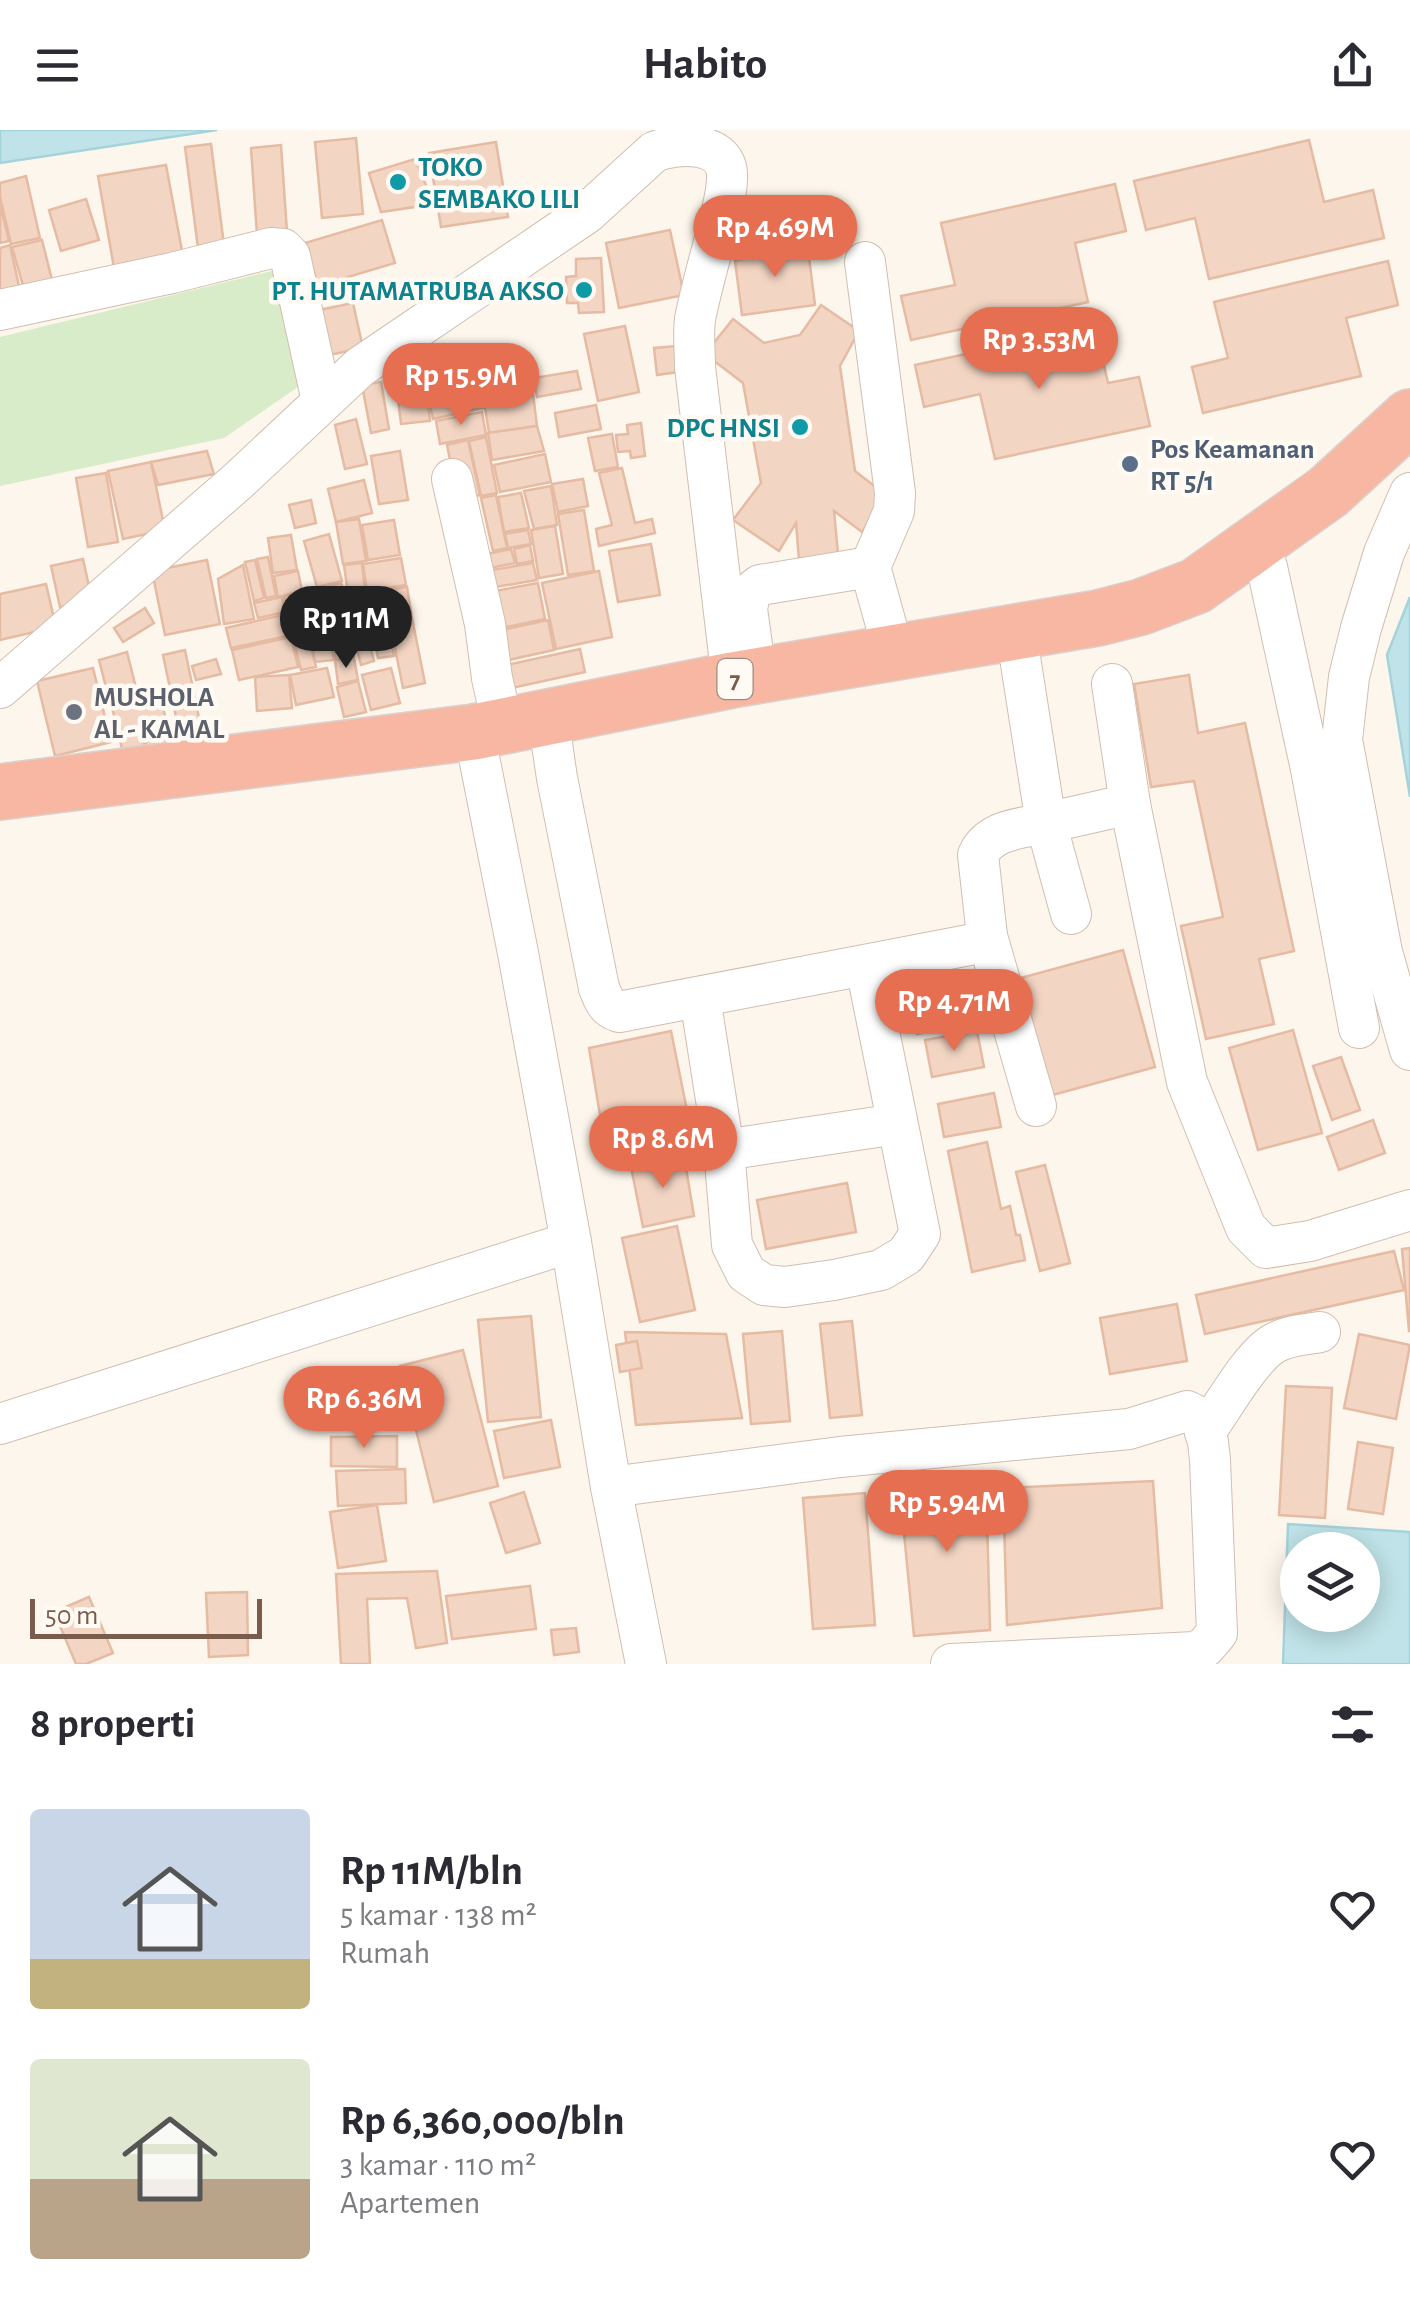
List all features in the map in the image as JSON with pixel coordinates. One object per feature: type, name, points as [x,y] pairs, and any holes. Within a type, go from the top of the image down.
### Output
[{"type":"highway","name":"7","points":[[0,792],[509,726],[744,678],[1098,618],[1141,607],[1196,586],[1258,544],[1328,492],[1410,417]]},
{"type":"street","points":[[0,688],[238,481],[360,367],[586,212],[654,152],[684,145],[710,151],[727,170],[723,205],[695,322],[695,367],[744,678]]},
{"type":"street","points":[[0,310],[271,248],[283,249],[290,256],[322,400]]},
{"type":"street","points":[[865,262],[895,493],[894,511],[870,568],[894,653]]},
{"type":"street","points":[[452,480],[485,624],[492,678],[509,726],[561,797],[600,988],[604,1002],[612,1010],[619,1012],[866,967],[976,944],[987,936]]},
{"type":"street","points":[[1410,494],[1384,552],[1361,628],[1349,677],[1342,740],[1382,952],[1410,1050]]},
{"type":"street","points":[[1258,544],[1268,567],[1311,770],[1359,1028]]},
{"type":"street","points":[[744,678],[750,592],[760,584],[870,568]]},
{"type":"street","points":[[1016,632],[1046,823],[1072,914]]},
{"type":"street","points":[[1112,684],[1130,804],[1187,1082],[1246,1228],[1266,1248],[1310,1241],[1410,1210]]},
{"type":"street","points":[[509,726],[515,934],[646,1664]]},
{"type":"street","points":[[1036,1106],[987,936],[980,848],[994,835],[1130,804]]},
{"type":"street","points":[[700,998],[724,1150],[732,1245],[746,1273],[764,1285],[784,1287],[834,1280],[881,1270],[906,1255],[920,1234],[866,967]]},
{"type":"street","points":[[724,1150],[896,1124]]},
{"type":"street","points":[[0,1424],[571,1242]]},
{"type":"street","points":[[1206,1432],[1256,1359],[1272,1344],[1320,1332]]},
{"type":"street","points":[[612,1487],[840,1457],[1129,1428],[1188,1411],[1201,1418],[1210,1460],[1217,1633],[1205,1647],[1195,1652],[1121,1659],[951,1664]]},
{"type":"green space","points":[[280,269],[308,380],[224,438],[0,486],[0,337]]},
{"type":"water","points":[[0,130],[217,130],[0,163]]},
{"type":"water","points":[[1410,597],[1410,797],[1387,655]]},
{"type":"water","points":[[1288,1524],[1410,1532],[1410,1664],[1283,1664],[1284,1632],[1380,1632],[1380,1532],[1288,1532]]},
{"type":"building","points":[[356,138],[363,214],[322,218],[315,142]]},
{"type":"building","points":[[1309,140],[1324,202],[1373,190],[1384,238],[1209,279],[1195,218],[1146,230],[1134,181]]},
{"type":"building","points":[[496,142],[508,217],[441,227],[429,153]]},
{"type":"building","points":[[211,144],[224,245],[198,248],[185,147]]},
{"type":"building","points":[[281,145],[287,232],[257,235],[251,148]]},
{"type":"building","name":"TOKO SEMBAKO LILI","points":[[415,159],[428,190],[421,206],[381,212],[369,173]]},
{"type":"building","points":[[166,165],[183,256],[114,268],[98,176]]},
{"type":"building","points":[[26,176],[40,238],[11,244],[0,183]]},
{"type":"building","points":[[1115,184],[1126,231],[1075,243],[1088,302],[911,340],[901,296],[955,285],[941,223]]},
{"type":"building","points":[[86,199],[99,240],[61,251],[49,210]]},
{"type":"building","points":[[0,204],[9,241],[0,243]]},
{"type":"building","points":[[382,220],[395,263],[318,286],[305,243]]},
{"type":"building","points":[[670,230],[684,295],[619,308],[606,243]]},
{"type":"building","points":[[42,240],[55,292],[26,296],[12,247]]},
{"type":"building","points":[[780,240],[783,253],[808,249],[815,305],[742,315],[735,261],[761,255],[761,243]]},
{"type":"building","points":[[10,245],[22,300],[0,305],[0,248]]},
{"type":"building","name":"PT. HUTAMATRUBA AKSO","points":[[601,258],[604,312],[579,313],[578,303],[567,303],[566,277],[576,276],[576,259]]},
{"type":"building","points":[[1388,261],[1398,305],[1346,318],[1361,376],[1203,413],[1192,367],[1228,358],[1214,302]]},
{"type":"building","points":[[353,303],[363,348],[324,356],[314,311]]},
{"type":"building","name":"DPC HNSI","points":[[821,305],[859,331],[840,366],[855,471],[886,495],[862,532],[834,511],[838,554],[799,560],[796,523],[779,551],[733,520],[761,483],[743,383],[705,354],[733,319],[764,343],[800,335]]},
{"type":"building","points":[[625,326],[639,392],[598,401],[584,334]]},
{"type":"building","points":[[1095,326],[1108,383],[1139,377],[1150,426],[995,459],[980,394],[924,407],[915,365]]},
{"type":"building","points":[[676,346],[679,372],[657,375],[654,348]]},
{"type":"building","points":[[525,363],[530,392],[484,401],[478,373]]},
{"type":"building","points":[[577,371],[581,389],[537,397],[534,378]]},
{"type":"building","points":[[476,378],[483,408],[433,419],[426,388]]},
{"type":"building","points":[[381,382],[389,429],[371,433],[362,385]]},
{"type":"building","points":[[533,394],[537,426],[489,433],[484,401]]},
{"type":"building","points":[[427,396],[430,421],[401,424],[398,399]]},
{"type":"building","points":[[596,405],[601,429],[559,437],[555,413]]},
{"type":"building","points":[[482,412],[486,435],[440,444],[436,421]]},
{"type":"building","points":[[356,419],[367,464],[345,469],[335,425]]},
{"type":"building","points":[[641,423],[645,456],[631,458],[630,451],[618,452],[616,435],[628,434],[627,425]]},
{"type":"building","points":[[537,426],[544,451],[492,460],[488,433]]},
{"type":"building","points":[[612,434],[618,467],[595,471],[588,438]]},
{"type":"building","points":[[486,437],[497,493],[481,496],[469,441]]},
{"type":"building","points":[[468,440],[480,495],[458,500],[447,445]]},
{"type":"building","points":[[207,451],[214,474],[158,485],[151,462]]},
{"type":"building","points":[[400,451],[408,500],[379,504],[371,456]]},
{"type":"building","points":[[545,454],[551,482],[500,492],[494,465]]},
{"type":"building","points":[[151,462],[165,530],[123,539],[108,471]]},
{"type":"building","points":[[622,468],[635,523],[652,519],[655,533],[599,546],[596,529],[612,525],[599,473]]},
{"type":"building","points":[[106,473],[118,542],[88,547],[76,478]]},
{"type":"building","points":[[583,479],[588,506],[558,512],[552,484]]},
{"type":"building","points":[[364,480],[372,513],[336,522],[328,489]]},
{"type":"building","points":[[551,486],[557,525],[534,529],[524,491]]},
{"type":"building","points":[[521,493],[529,528],[504,532],[498,497]]},
{"type":"building","points":[[496,495],[507,548],[493,551],[481,498]]},
{"type":"building","points":[[311,500],[316,523],[295,528],[289,505]]},
{"type":"building","points":[[584,510],[594,571],[568,575],[558,514]]},
{"type":"building","points":[[359,519],[366,561],[343,564],[336,522]]},
{"type":"building","points":[[394,520],[400,555],[368,560],[362,525]]},
{"type":"building","points":[[555,526],[563,574],[539,578],[531,530]]},
{"type":"building","points":[[528,530],[531,544],[508,548],[505,534]]},
{"type":"building","points":[[329,534],[342,581],[317,587],[304,541]]},
{"type":"building","points":[[291,535],[297,570],[273,573],[268,538]]},
{"type":"building","points":[[651,544],[660,595],[618,602],[609,551]]},
{"type":"building","points":[[530,545],[533,561],[517,564],[514,549]]},
{"type":"building","points":[[511,549],[515,563],[475,571],[472,557]]},
{"type":"building","points":[[268,557],[276,596],[266,598],[257,559]]},
{"type":"building","points":[[401,558],[406,585],[367,591],[363,564]]},
{"type":"building","points":[[83,559],[92,600],[60,607],[51,566]]},
{"type":"building","points":[[207,560],[220,624],[165,635],[152,571]]},
{"type":"building","points":[[255,560],[264,598],[254,601],[245,562]]},
{"type":"building","points":[[362,563],[365,592],[348,594],[344,565]]},
{"type":"building","points":[[533,563],[537,580],[478,590],[475,573]]},
{"type":"building","points":[[243,565],[254,619],[224,624],[218,579]]},
{"type":"building","points":[[298,571],[302,591],[278,597],[274,576]]},
{"type":"building","points":[[599,571],[612,637],[556,649],[542,583]]},
{"type":"building","points":[[341,583],[348,605],[325,612],[318,589]]},
{"type":"building","points":[[538,583],[545,619],[487,631],[479,594]]},
{"type":"building","points":[[46,584],[56,627],[0,640],[0,594]]},
{"type":"building","points":[[407,587],[411,612],[369,618],[365,593]]},
{"type":"building","points":[[317,588],[322,609],[307,612],[302,592]]},
{"type":"building","points":[[301,592],[305,609],[288,613],[284,596]]},
{"type":"building","points":[[362,594],[367,630],[356,632],[350,596]]},
{"type":"building","points":[[282,597],[285,612],[258,618],[254,603]]},
{"type":"building","points":[[145,608],[154,623],[123,642],[114,628]]},
{"type":"building","points":[[345,608],[351,630],[331,635],[325,613]]},
{"type":"building","points":[[306,610],[311,632],[293,636],[288,614]]},
{"type":"building","points":[[323,611],[328,632],[313,635],[308,614]]},
{"type":"building","points":[[411,613],[425,683],[403,688],[389,618]]},
{"type":"building","points":[[287,614],[292,635],[231,648],[226,628]]},
{"type":"building","points":[[386,616],[394,656],[378,658],[371,619]]},
{"type":"building","points":[[548,620],[554,650],[495,663],[489,633]]},
{"type":"building","points":[[350,632],[354,656],[336,660],[331,636]]},
{"type":"building","points":[[366,632],[374,661],[361,665],[353,635]]},
{"type":"building","points":[[308,634],[316,667],[301,670],[293,637]]},
{"type":"building","points":[[330,634],[334,660],[315,662],[311,638]]},
{"type":"building","points":[[291,637],[298,667],[239,680],[232,650]]},
{"type":"building","points":[[580,649],[585,672],[498,691],[493,668]]},
{"type":"building","points":[[185,650],[203,737],[181,741],[163,655]]},
{"type":"building","points":[[127,652],[136,688],[108,695],[99,660]]},
{"type":"building","points":[[354,658],[358,680],[338,684],[335,660]]},
{"type":"building","points":[[216,659],[221,674],[196,680],[192,666]]},
{"type":"building","name":"MUSHOLA AL - KAMAL","points":[[93,668],[111,742],[55,756],[37,681]]},
{"type":"building","points":[[327,668],[334,697],[296,705],[290,675]]},
{"type":"building","points":[[391,668],[400,703],[371,710],[362,675]]},
{"type":"building","points":[[289,675],[292,708],[257,711],[255,677]]},
{"type":"building","points":[[1189,675],[1198,733],[1245,723],[1294,951],[1259,959],[1274,1024],[1206,1039],[1181,926],[1223,917],[1194,781],[1151,787],[1134,684]]},
{"type":"building","points":[[358,681],[366,712],[344,717],[337,687]]},
{"type":"building","points":[[159,693],[167,723],[119,735],[111,704]]},
{"type":"building","points":[[168,724],[172,741],[147,747],[143,730]]},
{"type":"building","points":[[141,731],[145,748],[123,753],[119,736]]},
{"type":"building","points":[[1123,950],[1155,1067],[1049,1096],[1017,979]]},
{"type":"building","points":[[973,986],[980,1022],[917,1034],[911,997]]},
{"type":"building","points":[[1293,1030],[1322,1133],[1258,1150],[1229,1048]]},
{"type":"building","points":[[671,1031],[690,1125],[623,1139],[621,1132],[611,1134],[608,1114],[600,1115],[589,1048]]},
{"type":"building","points":[[977,1031],[984,1067],[932,1077],[925,1040]]},
{"type":"building","points":[[1341,1057],[1360,1110],[1332,1120],[1313,1066]]},
{"type":"building","points":[[994,1093],[1001,1127],[944,1137],[938,1104]]},
{"type":"building","points":[[1373,1120],[1385,1153],[1339,1170],[1327,1137]]},
{"type":"building","points":[[987,1142],[1001,1209],[1010,1206],[1025,1260],[972,1272],[948,1151]]},
{"type":"building","points":[[684,1156],[694,1216],[643,1227],[631,1167]]},
{"type":"building","points":[[1045,1165],[1070,1263],[1040,1271],[1016,1172]]},
{"type":"building","points":[[847,1183],[856,1232],[766,1249],[757,1200]]},
{"type":"building","points":[[677,1226],[695,1310],[640,1322],[622,1238]]},
{"type":"building","points":[[1410,1248],[1410,1331],[1409,1331],[1402,1249]]},
{"type":"building","points":[[1394,1251],[1404,1290],[1205,1334],[1196,1295]]},
{"type":"building","points":[[1177,1304],[1187,1361],[1110,1374],[1100,1318]]},
{"type":"building","points":[[531,1316],[541,1417],[488,1422],[478,1320]]},
{"type":"building","points":[[852,1321],[862,1415],[830,1418],[820,1324]]},
{"type":"building","points":[[782,1331],[790,1421],[751,1424],[743,1334]]},
{"type":"building","points":[[625,1332],[726,1334],[742,1418],[636,1425]]},
{"type":"building","points":[[1359,1334],[1410,1345],[1396,1419],[1344,1408]]},
{"type":"building","points":[[637,1341],[642,1368],[620,1372],[616,1345]]},
{"type":"building","points":[[463,1350],[498,1486],[434,1502],[400,1366]]},
{"type":"building","points":[[388,1368],[391,1419],[317,1423],[314,1372]]},
{"type":"building","points":[[1286,1386],[1332,1388],[1325,1518],[1279,1515]]},
{"type":"building","points":[[551,1420],[560,1467],[504,1478],[494,1431]]},
{"type":"building","points":[[397,1436],[397,1467],[331,1466],[331,1437]]},
{"type":"building","points":[[1358,1442],[1393,1448],[1383,1514],[1348,1509]]},
{"type":"building","points":[[405,1469],[406,1503],[338,1506],[336,1471]]},
{"type":"building","points":[[986,1478],[990,1630],[914,1636],[899,1482]]},
{"type":"building","points":[[1153,1481],[1162,1608],[1007,1625],[1003,1488]]},
{"type":"building","points":[[524,1492],[540,1543],[506,1553],[490,1503]]},
{"type":"building","points":[[865,1493],[875,1625],[813,1629],[803,1498]]},
{"type":"building","points":[[377,1505],[386,1561],[338,1568],[330,1512]]},
{"type":"building","points":[[437,1571],[447,1643],[416,1648],[407,1598],[367,1599],[370,1664],[341,1664],[336,1574]]},
{"type":"building","points":[[530,1586],[536,1629],[452,1639],[446,1596]]},
{"type":"building","points":[[247,1592],[248,1655],[209,1657],[206,1593]]},
{"type":"building","points":[[89,1597],[113,1653],[76,1664],[54,1612]]},
{"type":"building","points":[[576,1628],[579,1652],[554,1655],[551,1630]]},
{"type":"place","name":"TOKO SEMBAKO LILI","points":[[398,182]]},
{"type":"place","name":"PT. HUTAMATRUBA AKSO","points":[[584,290]]},
{"type":"place","name":"DPC HNSI","points":[[800,427]]},
{"type":"place","name":"Pos Keamanan RT 5/1","points":[[1130,464]]},
{"type":"place","name":"MUSHOLA AL - KAMAL","points":[[74,712]]}]
